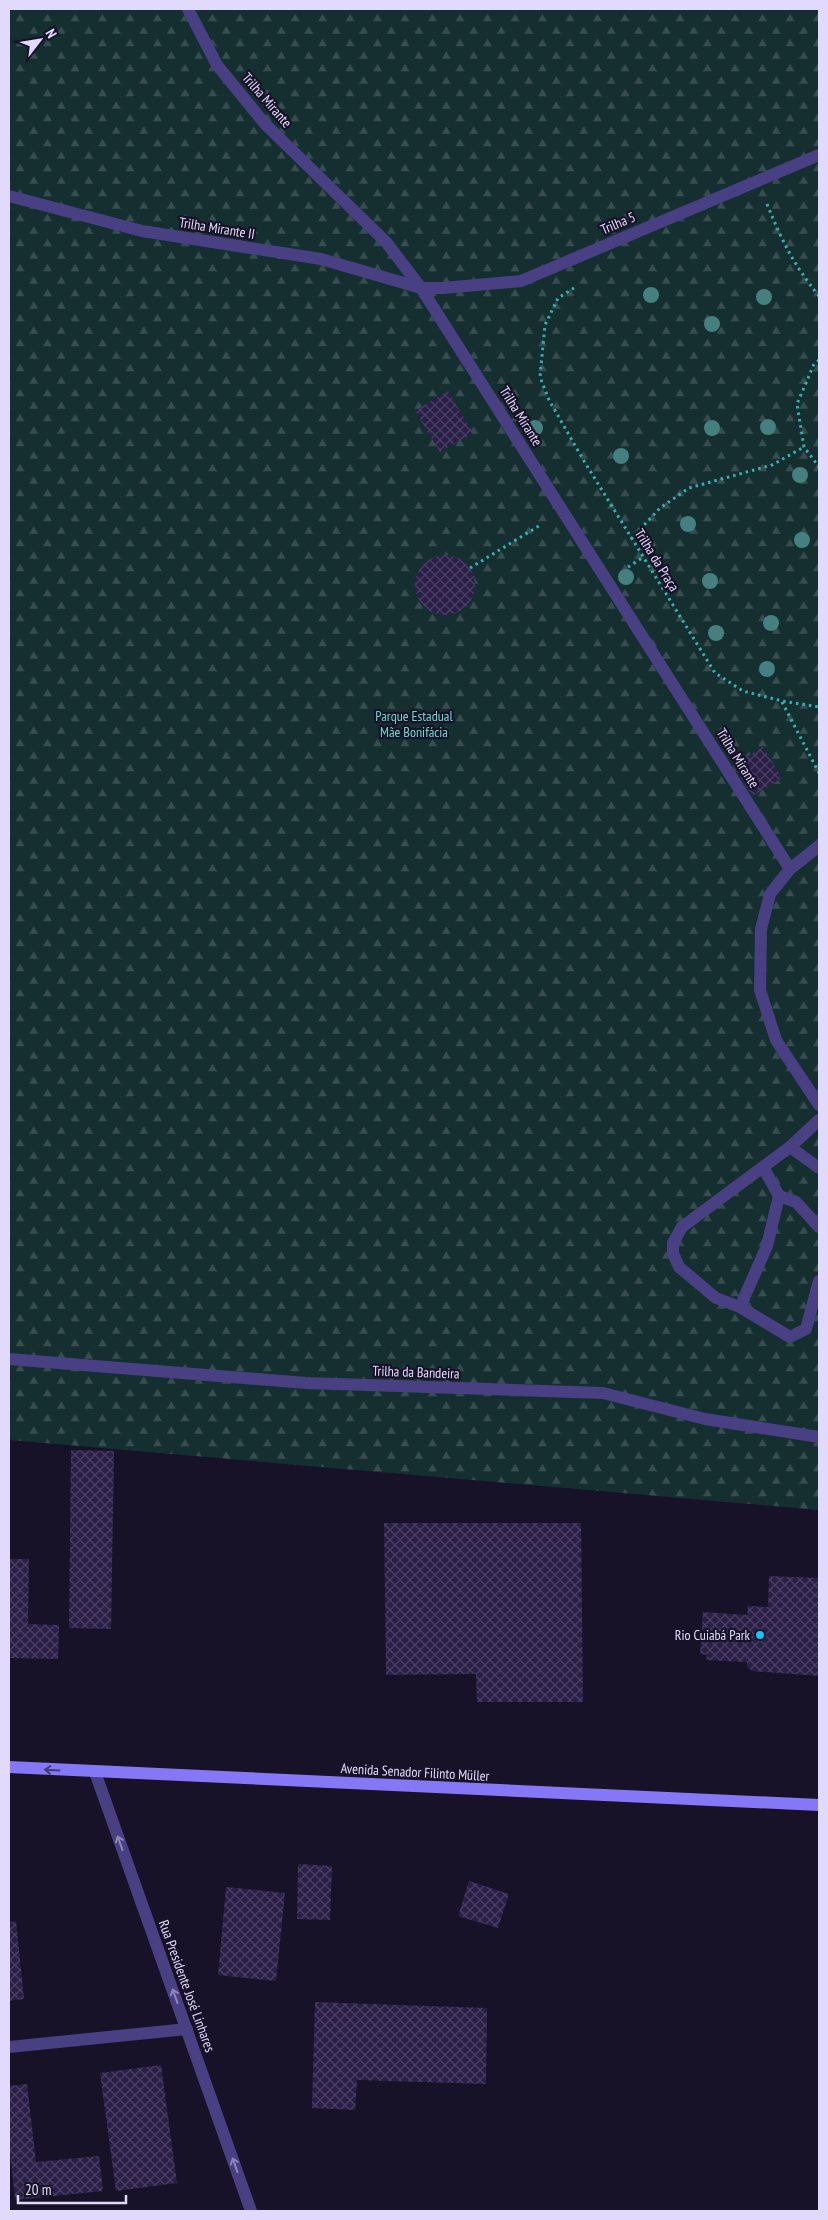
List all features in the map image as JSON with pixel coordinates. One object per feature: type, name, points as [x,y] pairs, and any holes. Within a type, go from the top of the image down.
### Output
[{"type":"street","name":"Trilha Mirante","points":[[188,9],[218,65],[265,124],[386,242],[421,288],[790,869]]},
{"type":"street","name":"Trilha 5","points":[[421,288],[444,288],[521,281],[819,155]]},
{"type":"street","name":"Trilha Mirante II","points":[[9,196],[142,231],[321,259],[421,288]]},
{"type":"street","points":[[819,846],[790,869],[770,894],[761,929],[760,990],[776,1040],[819,1105]]},
{"type":"street","points":[[819,1120],[790,1147],[682,1227],[673,1243],[673,1253],[679,1268],[716,1298],[740,1307],[790,1337],[800,1334],[806,1329],[819,1281]]},
{"type":"street","points":[[790,1147],[819,1168]]},
{"type":"street","points":[[763,1168],[779,1196],[796,1202],[819,1227]]},
{"type":"street","points":[[740,1307],[767,1246],[779,1196]]},
{"type":"street","name":"Trilha da Bandeira","points":[[9,1359],[306,1383],[603,1393],[705,1418],[819,1437]]},
{"type":"street","name":"Avenida Senador Filinto Müller","points":[[9,1767],[819,1805]]},
{"type":"street","name":"Rua Presidente José Linhares","points":[[95,1772],[251,2211]]},
{"type":"street","points":[[9,2047],[187,2029]]},
{"type":"path","points":[[764,196],[782,244],[819,296]]},
{"type":"path","name":"Trilha da Praça","points":[[541,357],[540,376],[549,400],[631,539],[714,673],[743,691],[782,701],[819,707]]},
{"type":"path","points":[[819,360],[814,364],[798,404],[804,447],[819,467]]},
{"type":"path","points":[[631,539],[660,508],[689,488],[772,465],[804,447]]},
{"type":"path","points":[[470,568],[564,511]]},
{"type":"path","points":[[782,701],[819,773]]},
{"type":"green space","name":"Parque Estadual Mãe Bonifácia","points":[[9,9],[819,9],[819,1510],[9,1440]]},
{"type":"building","points":[[448,391],[473,433],[440,452],[415,411]]},
{"type":"building","points":[[445,555],[461,560],[466,564],[470,569],[475,585],[470,601],[466,606],[461,610],[445,615],[429,610],[424,606],[420,601],[415,585],[420,569],[424,564],[429,560]]},
{"type":"building","points":[[763,747],[782,778],[752,796],[733,765]]},
{"type":"building","points":[[71,1450],[114,1451],[111,1629],[69,1628]]},
{"type":"building","points":[[384,1523],[581,1523],[583,1702],[477,1702],[476,1674],[386,1675]]},
{"type":"building","points":[[9,1559],[29,1559],[28,1624],[59,1625],[58,1659],[9,1658]]},
{"type":"building","name":"Rio Cuiabá Park","points":[[769,1576],[819,1578],[819,1676],[752,1671],[747,1666],[747,1662],[706,1660],[707,1655],[700,1654],[703,1612],[747,1615],[748,1606],[768,1607]]},
{"type":"building","points":[[298,1864],[332,1866],[330,1920],[297,1919]]},
{"type":"building","points":[[469,1881],[509,1894],[498,1928],[458,1916]]},
{"type":"building","points":[[226,1887],[285,1893],[276,1981],[218,1975]]},
{"type":"building","points":[[16,1921],[24,1999],[9,2001],[9,1922]]},
{"type":"building","points":[[315,2002],[487,2008],[486,2084],[357,2080],[355,2110],[312,2108]]},
{"type":"building","points":[[161,2065],[177,2183],[116,2191],[100,2073]]},
{"type":"building","points":[[27,2084],[36,2162],[99,2156],[103,2191],[15,2200],[9,2142],[9,2086]]},
{"type":"place","name":"Rio Cuiabá Park","points":[[760,1635]]}]
